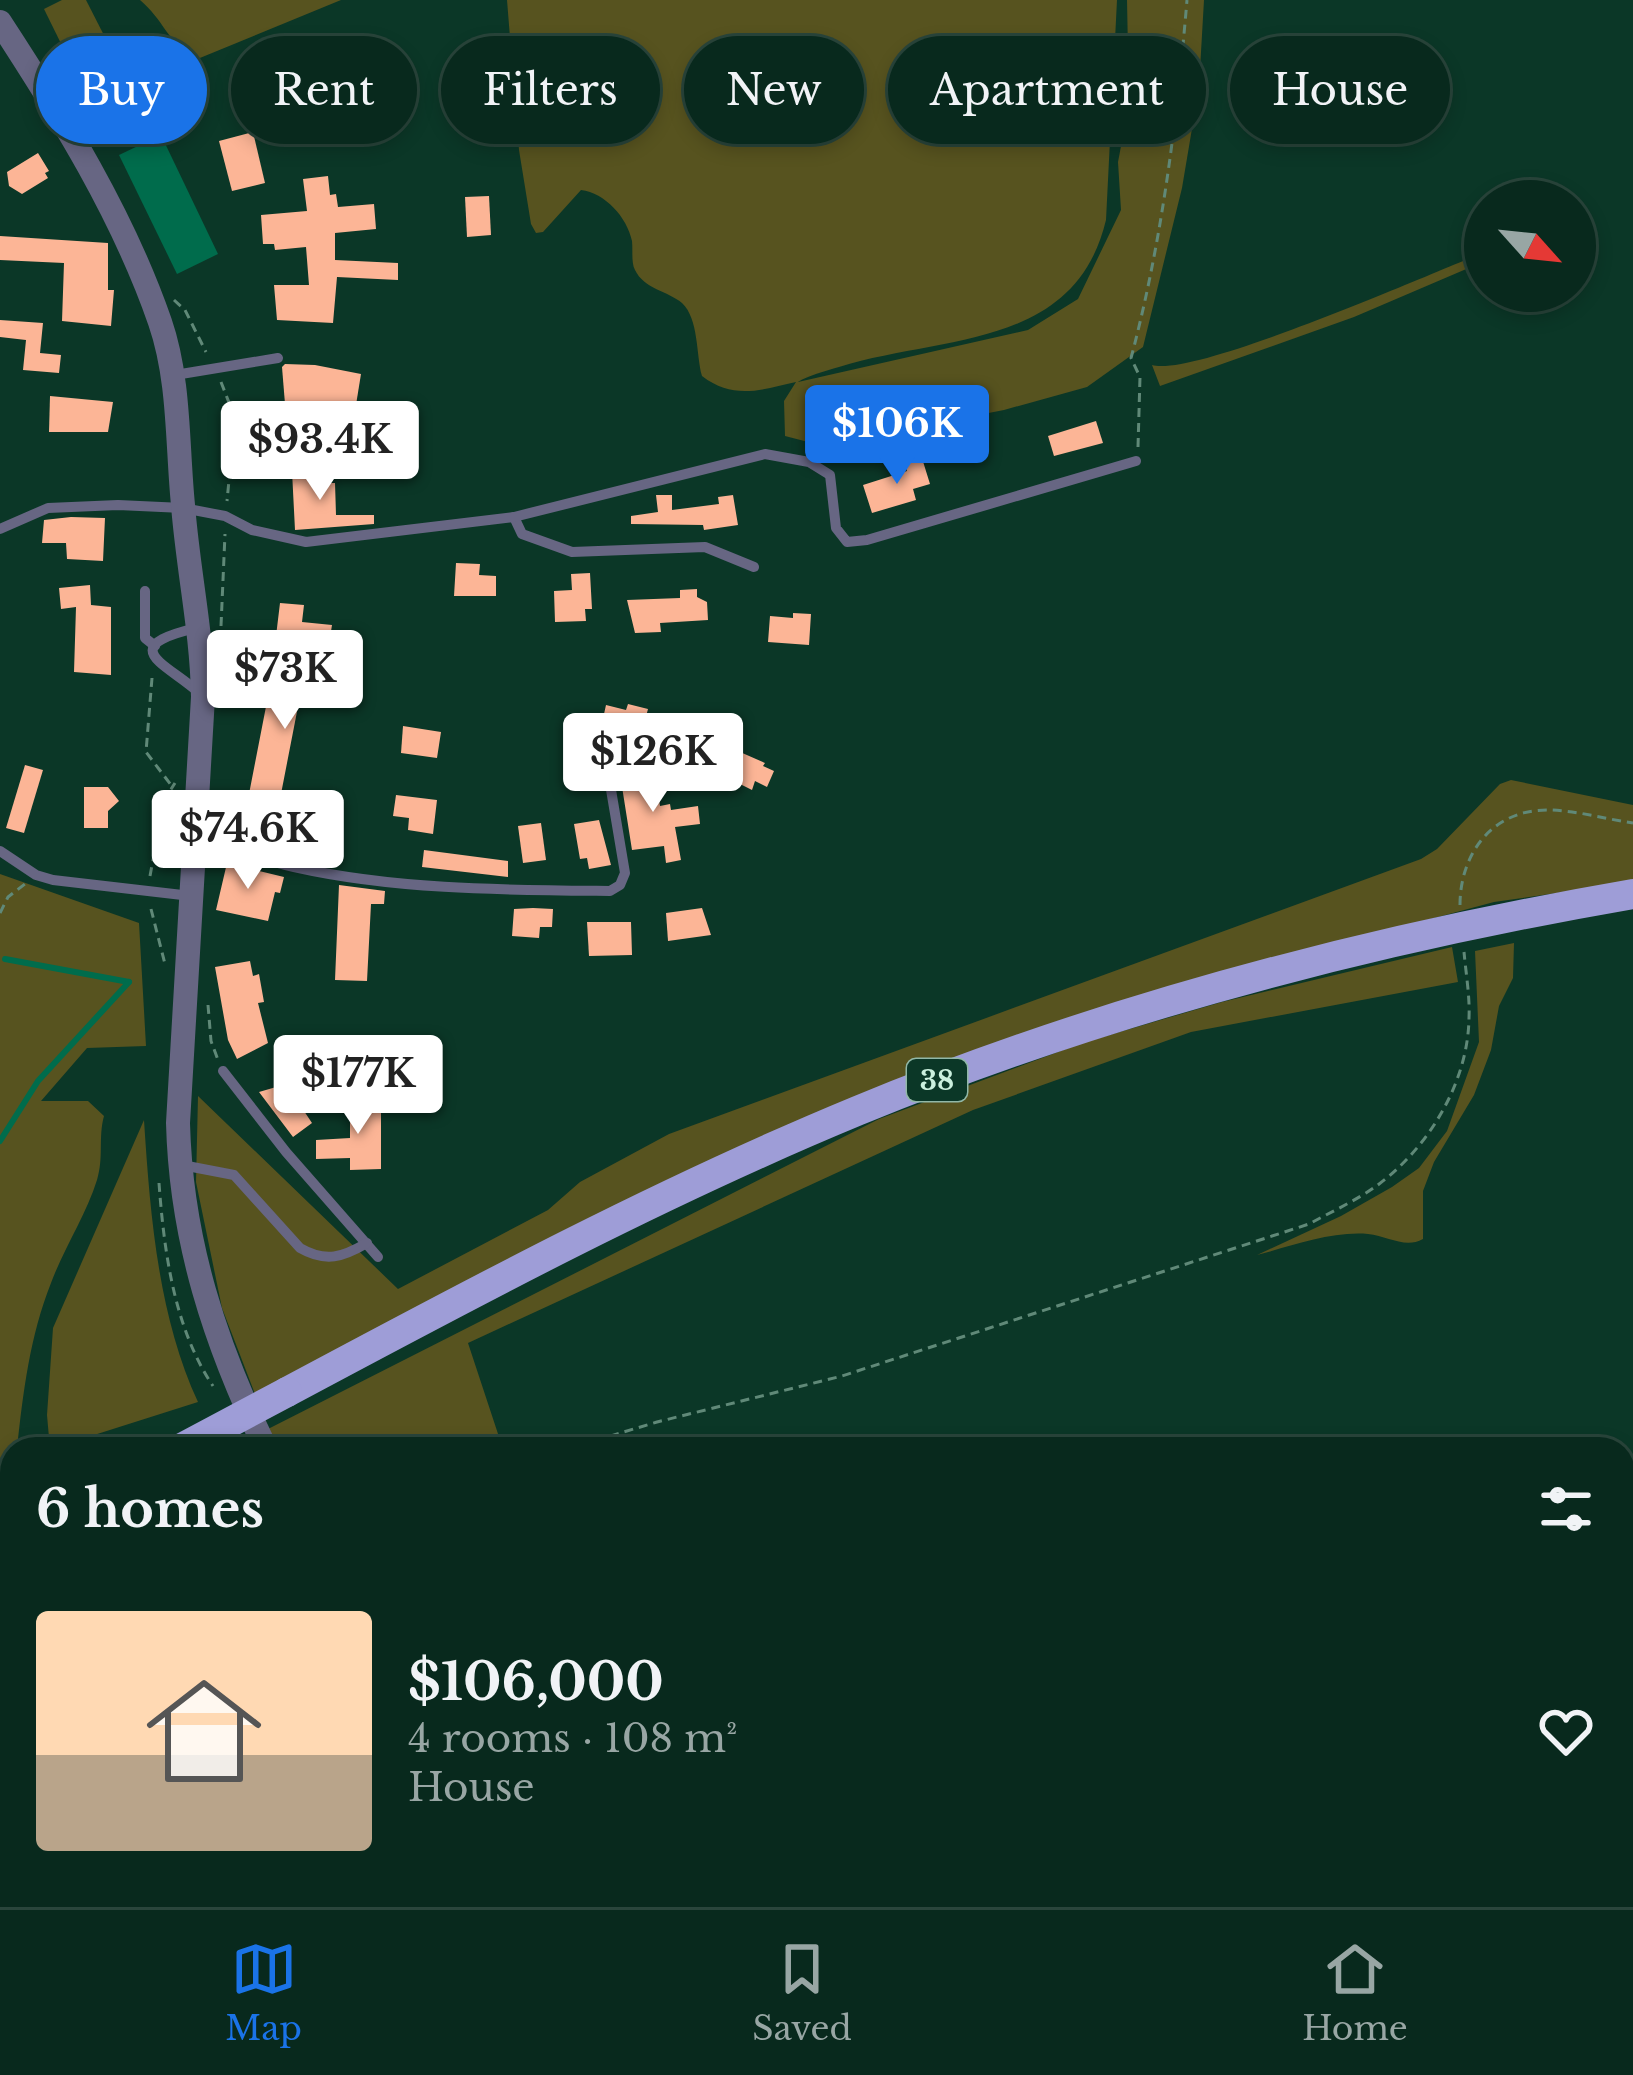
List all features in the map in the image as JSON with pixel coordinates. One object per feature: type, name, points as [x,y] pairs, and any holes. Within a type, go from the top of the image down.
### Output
[{"type":"main road","name":"38","points":[[203,1437],[694,1182],[961,1071],[1109,1019],[1342,952],[1633,894]]},
{"type":"street","points":[[0,22],[61,117],[131,246],[162,328],[172,376],[183,508],[200,628],[203,698],[179,1165],[188,1240],[207,1310],[261,1437]]},
{"type":"lane","points":[[172,376],[278,358]]},
{"type":"lane","points":[[0,529],[64,505],[183,508],[306,542],[514,517],[765,454],[809,462],[830,475],[836,528],[847,542],[1136,460]]},
{"type":"lane","points":[[514,517],[522,534],[562,551],[705,548],[754,567]]},
{"type":"lane","points":[[145,591],[145,638],[154,646],[154,658],[203,698]]},
{"type":"lane","points":[[154,646],[200,628]]},
{"type":"lane","points":[[196,835],[289,866],[346,877],[610,891],[626,873],[607,766]]},
{"type":"lane","points":[[0,850],[36,875],[191,896]]},
{"type":"lane","points":[[223,1071],[378,1257]]},
{"type":"lane","points":[[179,1165],[234,1175],[300,1248],[314,1256],[346,1256],[367,1244]]},
{"type":"path","points":[[1136,460],[1142,422],[1140,377],[1131,358],[1147,298],[1182,68],[1187,0]]},
{"type":"path","points":[[187,314],[235,418],[225,516]]},
{"type":"path","points":[[160,667],[152,678],[146,752],[172,785]]},
{"type":"path","points":[[166,970],[147,891],[164,800],[172,785],[201,773]]},
{"type":"path","points":[[1460,904],[1460,878],[1470,854],[1503,821],[1548,809],[1633,823]]},
{"type":"path","points":[[0,914],[8,897],[36,875]]},
{"type":"path","points":[[607,1437],[842,1376],[1229,1251],[1325,1215],[1374,1188],[1413,1155],[1449,1100],[1469,1019],[1464,950]]},
{"type":"shaded area","points":[[62,0],[86,0],[104,36],[57,36],[44,9]]},
{"type":"shaded area","points":[[140,0],[341,0],[253,36],[231,36],[231,45],[207,55],[207,36],[171,36]]},
{"type":"shaded area","points":[[507,0],[1117,0],[1115,36],[888,36],[888,144],[1110,144],[1106,220],[1090,262],[1066,293],[1035,315],[1000,330],[839,367],[798,382],[1028,330],[1078,299],[1121,210],[1121,144],[1189,144],[1143,347],[1087,387],[1004,410],[850,440],[812,443],[785,436],[784,401],[796,382],[736,391],[702,376],[687,310],[639,276],[629,232],[606,201],[581,190],[543,232],[536,233],[531,224],[519,144],[660,144],[660,36],[510,36]]},
{"type":"shaded area","points":[[1127,0],[1204,0],[1202,36],[1128,36]]},
{"type":"shaded area","points":[[142,144],[165,144],[218,254],[177,274],[119,155]]},
{"type":"shaded area","points":[[1464,261],[1464,270],[1354,317],[1160,386],[1152,365],[1214,356]]},
{"type":"shaded area","points":[[1511,780],[1633,805],[1633,882],[1494,902],[1132,999],[255,1394],[222,1308],[196,1182],[198,1096],[398,1289],[548,1210],[580,1182],[669,1134],[1421,859],[1437,849],[1500,784]]},
{"type":"shaded area","points":[[0,874],[139,923],[146,1046],[87,1048],[41,1101],[88,1101],[104,1116],[100,1163],[38,1323],[18,1437],[0,1437]]},
{"type":"shaded area","points":[[1514,943],[1513,978],[1499,1006],[1491,1050],[1474,1095],[1434,1162],[1423,1191],[1423,1239],[1410,1243],[1368,1234],[1340,1235],[1257,1255],[1341,1216],[1419,1168],[1447,1131],[1479,1042],[1475,951]]},
{"type":"shaded area","points":[[1452,947],[1458,982],[1191,1032],[973,1110],[468,1343],[499,1437],[273,1437],[268,1429],[879,1119],[1082,1043],[1222,1002]]},
{"type":"shaded area","points":[[144,1120],[165,1300],[198,1402],[88,1437],[49,1437],[53,1328]]},
{"type":"building","points":[[231,138],[231,144],[256,144],[265,183],[232,191],[219,141]]},
{"type":"building","points":[[38,153],[48,178],[22,194],[9,186],[7,172]]},
{"type":"building","points":[[328,176],[330,195],[336,194],[338,207],[374,204],[376,229],[335,233],[335,260],[398,263],[398,280],[337,277],[333,323],[277,320],[274,285],[309,285],[306,247],[275,250],[274,244],[263,244],[261,215],[307,211],[303,179]]},
{"type":"building","points":[[489,196],[491,235],[467,237],[465,197]]},
{"type":"building","points":[[0,236],[108,243],[108,290],[114,290],[111,326],[62,321],[64,263],[0,260]]},
{"type":"building","points":[[0,320],[43,323],[40,353],[61,355],[59,373],[23,370],[26,340],[0,337]]},
{"type":"building","points":[[285,364],[361,374],[355,411],[285,404]]},
{"type":"building","points":[[50,396],[113,402],[108,432],[49,432]]},
{"type":"building","points":[[1096,421],[1103,443],[1054,456],[1048,436]]},
{"type":"building","points":[[921,455],[930,484],[913,489],[916,500],[872,513],[863,485],[907,471],[904,461]]},
{"type":"building","points":[[328,469],[328,483],[335,483],[336,515],[374,515],[374,524],[295,530],[292,471]]},
{"type":"building","points":[[656,495],[672,495],[672,510],[719,504],[718,497],[733,495],[738,525],[704,530],[703,525],[631,524],[631,516],[658,512]]},
{"type":"building","points":[[105,518],[103,561],[67,559],[66,543],[42,543],[44,520]]},
{"type":"building","points":[[456,563],[480,564],[479,575],[496,576],[496,596],[454,596]]},
{"type":"building","points":[[590,573],[592,609],[585,609],[586,621],[555,622],[554,591],[572,590],[571,574]]},
{"type":"building","points":[[90,585],[91,605],[111,607],[111,675],[74,672],[76,607],[61,609],[59,588]]},
{"type":"building","points":[[697,589],[697,597],[707,602],[708,620],[660,623],[661,632],[635,633],[627,600],[680,598],[680,590]]},
{"type":"building","points":[[280,603],[304,605],[302,622],[332,625],[327,657],[312,655],[305,692],[301,691],[281,794],[286,795],[283,804],[330,817],[321,847],[242,830],[270,686]]},
{"type":"building","points":[[793,613],[811,614],[809,645],[768,642],[770,616],[793,618]]},
{"type":"building","points":[[628,704],[648,709],[639,743],[623,739],[625,729],[602,723],[606,705],[626,710]]},
{"type":"building","points":[[403,726],[441,732],[437,758],[401,753]]},
{"type":"building","points":[[740,752],[774,771],[767,787],[755,781],[752,790],[728,778]]},
{"type":"building","points":[[25,765],[43,770],[24,833],[6,828]]},
{"type":"building","points":[[654,769],[660,806],[670,804],[671,810],[698,806],[700,824],[675,827],[681,860],[666,863],[664,846],[632,850],[620,774]]},
{"type":"building","points":[[84,787],[108,787],[119,801],[108,811],[108,828],[84,828]]},
{"type":"building","points":[[396,795],[437,800],[433,834],[408,830],[409,818],[393,816]]},
{"type":"building","points":[[599,820],[611,865],[589,869],[587,858],[580,859],[574,824]]},
{"type":"building","points":[[541,823],[546,860],[523,863],[518,826]]},
{"type":"building","points":[[424,850],[508,861],[508,877],[422,867]]},
{"type":"building","points":[[227,863],[284,877],[268,921],[216,910]]},
{"type":"building","points":[[339,885],[385,891],[384,904],[371,904],[367,981],[335,980]]},
{"type":"building","points":[[702,908],[711,935],[668,941],[666,913]]},
{"type":"building","points":[[514,909],[553,909],[552,927],[540,927],[539,938],[512,936]]},
{"type":"building","points":[[587,922],[631,922],[632,955],[589,956]]},
{"type":"building","points":[[250,961],[253,976],[259,974],[264,1002],[258,1003],[268,1043],[237,1059],[228,1040],[215,967]]},
{"type":"building","points":[[327,1060],[330,1072],[292,1082],[309,1107],[304,1111],[312,1123],[293,1137],[259,1092],[283,1085],[280,1071]]},
{"type":"building","points":[[381,1096],[381,1169],[350,1170],[350,1158],[316,1159],[316,1140],[350,1138],[350,1097]]},
{"type":"waterway","points":[[5,959],[129,982]]},
{"type":"waterway","points":[[0,1141],[38,1081],[129,982]]}]
